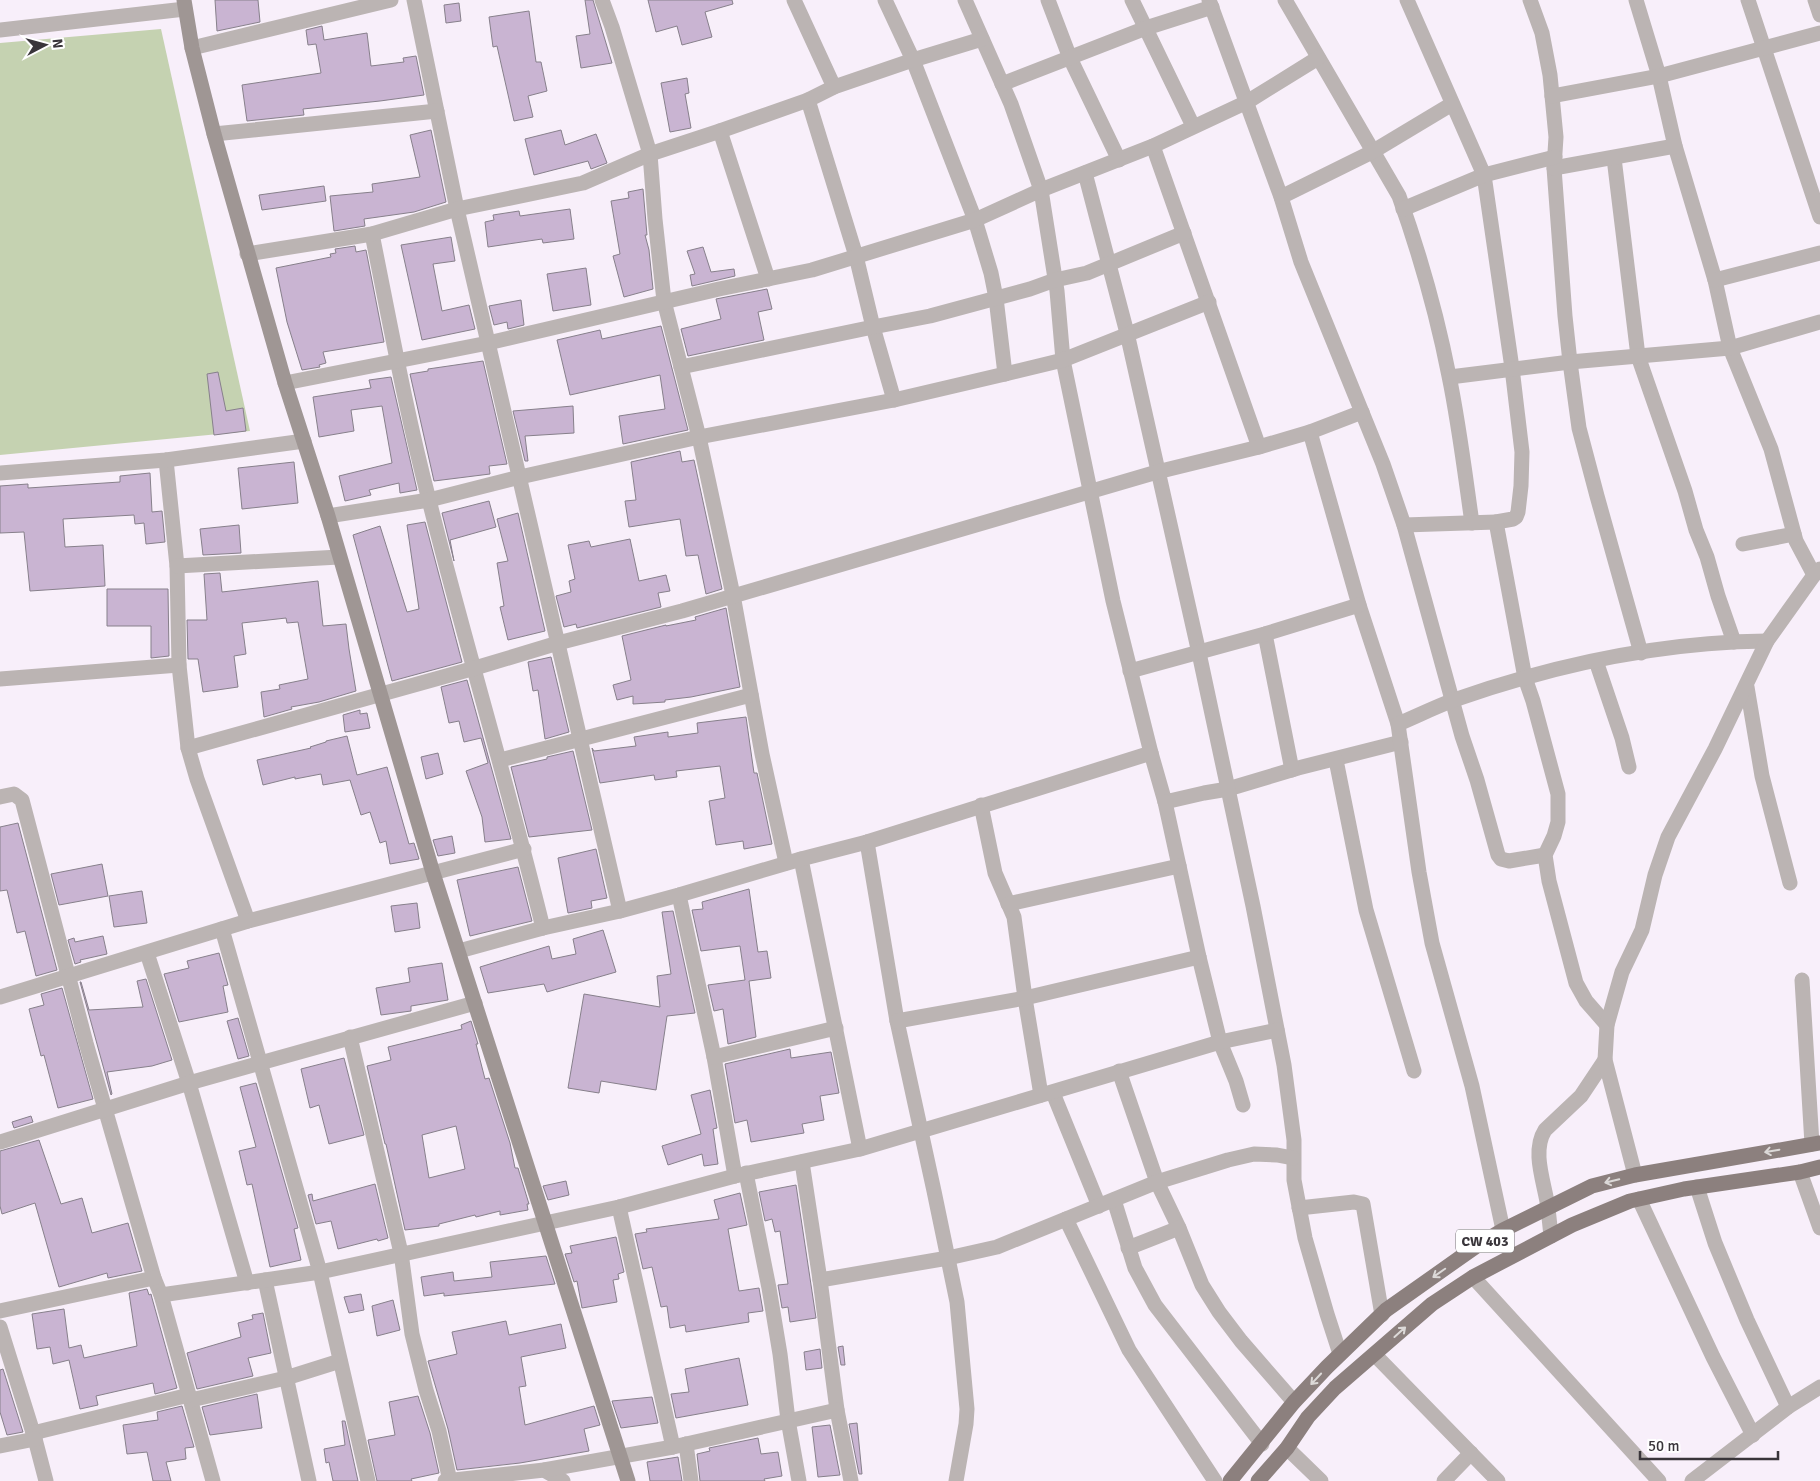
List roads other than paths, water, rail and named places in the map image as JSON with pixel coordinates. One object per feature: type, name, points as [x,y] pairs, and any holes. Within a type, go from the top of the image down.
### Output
[{"type":"main road","points":[[185,5],[192,48],[214,134],[285,383],[328,516],[433,872],[628,1481]]},
{"type":"main road","name":"CW 403","points":[[1230,1481],[1262,1444],[1294,1402],[1340,1354],[1382,1315],[1503,1230],[1592,1186],[1635,1175],[1816,1144]]},
{"type":"main road","name":"CW 403","points":[[1258,1481],[1287,1448],[1308,1417],[1328,1396],[1432,1304],[1473,1277],[1572,1224],[1630,1201],[1697,1187],[1800,1172],[1820,1167]]},
{"type":"street","points":[[192,48],[391,0]]},
{"type":"street","points":[[414,0],[457,209],[620,911]]},
{"type":"street","points":[[602,0],[612,27],[650,154],[664,301],[699,437],[733,595],[774,812],[794,861],[836,1028],[860,1149]]},
{"type":"street","points":[[794,0],[834,87]]},
{"type":"street","points":[[885,0],[913,60],[975,220],[991,273],[996,298],[1005,374]]},
{"type":"street","points":[[965,0],[1023,136],[1041,190],[1055,280],[1063,360],[1113,601],[1165,802],[1220,1042],[1236,1081],[1243,1105]]},
{"type":"street","points":[[1048,0],[1070,58],[1119,160]]},
{"type":"street","points":[[1132,0],[1193,126]]},
{"type":"street","points":[[1285,0],[1399,196],[1436,314],[1450,376],[1472,523]]},
{"type":"street","points":[[1404,525],[1496,522],[1516,517],[1522,486],[1522,452],[1512,368],[1484,175],[1407,0]]},
{"type":"street","points":[[1530,0],[1542,33],[1547,54],[1552,96],[1556,137],[1554,163],[1570,362],[1579,428],[1641,653]]},
{"type":"street","points":[[1635,1175],[1605,1060],[1606,1025],[1622,972],[1642,930],[1655,875],[1668,837],[1747,687],[1767,642],[1817,572],[1796,541],[1771,450],[1730,348],[1715,280],[1675,146],[1659,76],[1636,0]]},
{"type":"street","points":[[1748,0],[1820,218]]},
{"type":"street","points":[[1815,0],[1820,14]]},
{"type":"street","points":[[1002,84],[1211,3],[1281,197],[1301,262],[1384,464],[1404,525],[1498,855],[1501,859],[1509,861],[1545,855]]},
{"type":"street","points":[[0,30],[185,5]]},
{"type":"street","points":[[1552,96],[1659,76],[1820,33]]},
{"type":"street","points":[[247,254],[372,234],[457,209],[583,183],[650,154],[808,100],[834,87],[982,39]]},
{"type":"street","points":[[285,383],[488,343],[664,301],[812,270],[975,220],[1041,190],[1153,146],[1247,102],[1318,58]]},
{"type":"street","points":[[808,100],[856,256],[894,400]]},
{"type":"street","points":[[1281,197],[1372,152],[1452,104]]},
{"type":"street","points":[[214,134],[437,111]]},
{"type":"street","points":[[720,131],[768,279]]},
{"type":"street","points":[[1153,146],[1259,447]]},
{"type":"street","points":[[1403,208],[1484,175],[1554,163],[1614,158],[1675,146]]},
{"type":"street","points":[[1614,158],[1638,356],[1682,482],[1696,530],[1707,557],[1734,642]]},
{"type":"street","points":[[1084,173],[1127,333],[1199,653],[1284,1065],[1294,1140],[1294,1180],[1305,1238],[1340,1354]]},
{"type":"street","points":[[681,367],[873,326],[930,316],[1030,289],[1055,280],[1087,273],[1184,233]]},
{"type":"street","points":[[372,234],[397,360],[429,500],[524,848],[543,928]]},
{"type":"street","points":[[1715,280],[1820,253]]},
{"type":"street","points":[[328,516],[429,500],[520,477],[699,437],[894,400],[1063,360],[1209,302]]},
{"type":"street","points":[[1450,376],[1570,362],[1730,348],[1820,322]]},
{"type":"street","points":[[188,748],[558,643],[682,612],[733,595],[1157,472],[1259,447],[1310,432],[1362,412]]},
{"type":"street","points":[[1310,432],[1359,605],[1398,724],[1419,872],[1432,943],[1472,1086],[1503,1230]]},
{"type":"street","points":[[0,473],[166,460],[304,441]]},
{"type":"street","points":[[166,460],[177,566],[179,666],[188,748],[197,780],[248,920]]},
{"type":"street","points":[[1496,522],[1525,678],[1558,794],[1558,822],[1545,855],[1549,881],[1576,983],[1586,1001],[1606,1025]]},
{"type":"street","points":[[1744,544],[1794,534]]},
{"type":"street","points":[[177,566],[339,556]]},
{"type":"street","points":[[1130,671],[1265,634],[1359,605]]},
{"type":"street","points":[[1265,634],[1292,770]]},
{"type":"street","points":[[1398,724],[1453,700],[1571,665],[1641,653],[1734,642],[1767,642]]},
{"type":"street","points":[[1596,661],[1622,738],[1628,767]]},
{"type":"street","points":[[0,678],[179,666]]},
{"type":"street","points":[[1747,687],[1762,776],[1790,883]]},
{"type":"street","points":[[500,760],[751,694]]},
{"type":"street","points":[[1165,802],[1204,792],[1228,789],[1292,770],[1401,742]]},
{"type":"street","points":[[459,951],[543,928],[620,911],[867,842],[1151,753]]},
{"type":"street","points":[[1336,760],[1366,910],[1414,1071]]},
{"type":"street","points":[[0,797],[14,794],[22,800],[104,1109],[161,1296],[213,1481]]},
{"type":"street","points":[[981,805],[995,873],[1014,917],[1025,998],[1047,1094],[1099,1206]]},
{"type":"street","points":[[867,842],[897,1021],[956,1302],[966,1409],[966,1424],[956,1481]]},
{"type":"street","points":[[0,997],[147,953],[248,920],[524,848]]},
{"type":"street","points":[[1008,904],[1072,888],[1179,866]]},
{"type":"street","points":[[679,895],[740,1174],[771,1297],[788,1420],[799,1481]]},
{"type":"street","points":[[222,929],[320,1272],[368,1481]]},
{"type":"street","points":[[147,953],[189,1083],[247,1283]]},
{"type":"street","points":[[897,1021],[1025,998],[1199,957]]},
{"type":"street","points":[[1802,980],[1816,1144]]},
{"type":"street","points":[[0,1142],[189,1083],[475,1003]]},
{"type":"street","points":[[714,1057],[836,1028]]},
{"type":"street","points":[[161,1296],[320,1272],[619,1207],[740,1174],[860,1149],[1220,1042],[1277,1030]]},
{"type":"street","points":[[350,1037],[401,1254],[412,1334],[426,1390],[439,1431],[448,1480],[544,1470],[679,1446],[837,1410]]},
{"type":"street","points":[[1551,1236],[1539,1152],[1541,1135],[1581,1096],[1605,1060]]},
{"type":"street","points":[[1119,1072],[1158,1182],[1202,1285],[1219,1312],[1261,1366],[1294,1402]]},
{"type":"street","points":[[820,1280],[948,1258],[997,1247],[1158,1182],[1228,1160],[1254,1154],[1293,1158]]},
{"type":"street","points":[[802,1162],[837,1410],[851,1481]]},
{"type":"street","points":[[1800,1172],[1820,1228]]},
{"type":"street","points":[[1697,1187],[1715,1243],[1747,1320],[1788,1407]]},
{"type":"street","points":[[1639,1199],[1708,1348],[1753,1436]]},
{"type":"street","points":[[1114,1200],[1135,1268],[1155,1305],[1262,1444]]},
{"type":"street","points":[[1299,1208],[1354,1202],[1362,1204],[1382,1315]]},
{"type":"street","points":[[619,1207],[679,1446],[692,1481]]},
{"type":"street","points":[[1066,1219],[1129,1350],[1215,1481]]},
{"type":"street","points":[[1128,1248],[1179,1228]]},
{"type":"street","points":[[1473,1277],[1659,1481]]},
{"type":"street","points":[[0,1310],[154,1278]]},
{"type":"street","points":[[265,1280],[309,1481]]},
{"type":"street","points":[[0,1326],[46,1481]]},
{"type":"street","points":[[1375,1355],[1498,1481]]},
{"type":"street","points":[[0,1446],[190,1397],[286,1378],[340,1361]]},
{"type":"street","points":[[1692,1481],[1753,1436],[1788,1407],[1820,1387]]},
{"type":"street","points":[[1287,1448],[1321,1481]]},
{"type":"street","points":[[1444,1481],[1471,1453]]},
{"type":"street","points":[[544,1470],[563,1481]]}]
